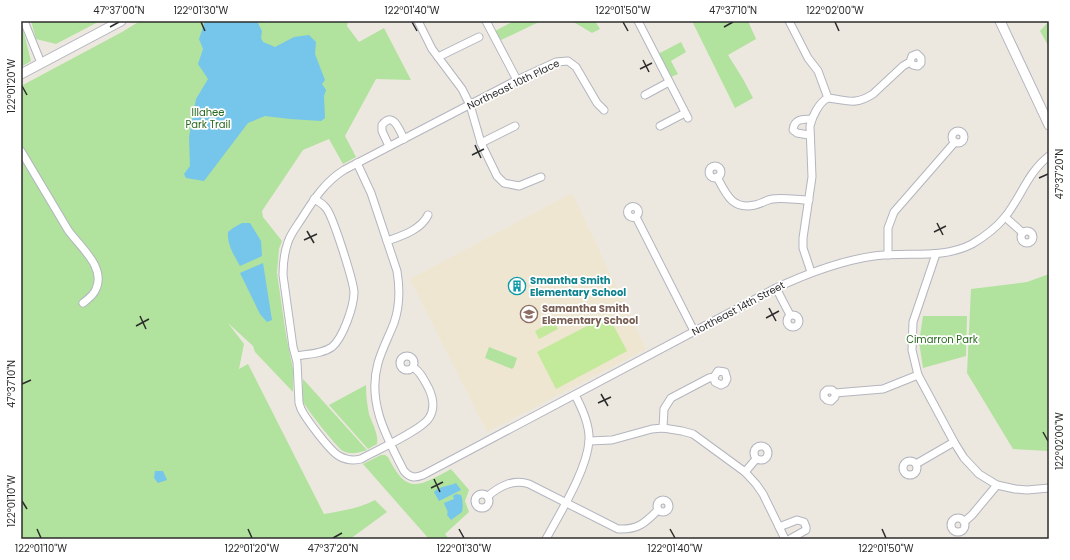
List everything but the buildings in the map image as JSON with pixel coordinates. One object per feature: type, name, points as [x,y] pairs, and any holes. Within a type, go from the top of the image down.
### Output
[{"type":"street","points":[[24,21],[41,63]]},
{"type":"street","points":[[21,74],[121,21]]},
{"type":"street","points":[[418,21],[432,49],[459,83],[470,105],[481,143],[500,180],[508,184],[519,186],[541,177]]},
{"type":"street","points":[[486,21],[517,80]]},
{"type":"street","points":[[638,21],[686,115],[660,126]]},
{"type":"street","points":[[789,21],[808,58],[818,71],[828,98]]},
{"type":"street","points":[[1000,21],[1049,125]]},
{"type":"street","points":[[438,57],[479,37]]},
{"type":"street","name":"Northeast 10th Place","points":[[390,444],[355,460],[345,459],[334,454],[301,409],[299,403],[298,368],[284,282],[283,265],[286,248],[291,234],[314,199],[335,175],[517,80],[556,62],[568,61],[576,67],[597,103],[604,110]]},
{"type":"street","points":[[811,272],[803,248],[803,238],[812,167],[809,135],[812,119],[822,103],[828,98],[851,102],[868,97],[903,66],[910,62]]},
{"type":"street","points":[[646,95],[669,82]]},
{"type":"street","points":[[809,135],[797,133],[793,130],[796,121],[800,119],[812,119]]},
{"type":"street","points":[[389,146],[382,131],[382,125],[385,121],[390,120],[395,122],[404,139]]},
{"type":"street","points":[[481,143],[515,126]]},
{"type":"street","points":[[888,254],[888,228],[894,212],[955,142]]},
{"type":"street","points":[[21,151],[68,230],[76,242],[87,252],[94,262],[99,280],[96,290],[83,303]]},
{"type":"street","name":"Northeast 14th Street","points":[[390,444],[408,476],[414,478],[423,475],[776,288],[811,272],[848,260],[888,254],[936,254],[950,252],[971,244],[991,231],[1005,217],[1031,175],[1049,156]]},
{"type":"street","points":[[357,163],[370,189],[397,271],[399,297],[394,323],[378,362],[374,390],[378,415],[390,444],[421,427],[432,412],[432,395],[422,375],[413,366]]},
{"type":"street","points":[[717,177],[734,204],[741,206],[756,205],[778,198],[809,200]]},
{"type":"street","points":[[296,356],[322,352],[333,346],[342,332],[351,312],[353,302],[353,282],[332,219],[326,208],[314,199]]},
{"type":"street","points":[[387,241],[415,229],[424,222],[428,215]]},
{"type":"street","points":[[636,217],[694,331]]},
{"type":"street","points":[[1005,217],[1023,233]]},
{"type":"street","points":[[936,254],[913,322],[912,350],[918,375],[954,442],[971,467],[979,474],[997,485],[1015,489],[1027,490],[1049,488]]},
{"type":"street","points":[[776,288],[790,315]]},
{"type":"street","points":[[835,393],[883,389],[918,375]]},
{"type":"street","points":[[663,428],[664,409],[671,398],[702,381],[714,377]]},
{"type":"street","points":[[546,539],[579,475],[589,441],[584,417],[575,395]]},
{"type":"street","points":[[589,441],[612,440],[652,429],[663,428],[693,434],[745,472],[763,494],[785,539]]},
{"type":"street","points":[[916,464],[954,442]]},
{"type":"street","points":[[745,472],[756,458]]},
{"type":"street","points":[[488,496],[510,483],[522,482],[529,484],[618,529],[631,529],[637,527],[658,510]]},
{"type":"street","points":[[964,522],[972,515],[997,485]]},
{"type":"street","points":[[779,527],[797,520],[804,522],[806,530],[790,539]]},
{"type":"shaded area","name":"Samantha Smith Elementary School","points":[[572,193],[646,349],[487,432],[410,279]]},
{"type":"green space","points":[[21,21],[31,61],[21,67]]},
{"type":"green space","points":[[31,21],[100,21],[56,44],[36,39]]},
{"type":"green space","name":"Illahee Park Trail","points":[[140,21],[348,21],[347,26],[359,42],[384,28],[411,80],[376,79],[345,136],[356,157],[343,164],[329,139],[303,150],[262,211],[263,217],[282,241],[279,249],[277,273],[286,335],[293,369],[293,392],[255,352],[253,346],[228,323],[244,344],[239,369],[248,364],[324,514],[357,507],[375,500],[387,512],[350,539],[21,539],[21,86]]},
{"type":"green space","points":[[514,21],[541,21],[501,40],[495,31]]},
{"type":"green space","points":[[572,21],[595,21],[600,29],[592,33]]},
{"type":"green space","points":[[692,21],[748,21],[756,39],[728,55],[753,98],[735,108]]},
{"type":"green space","points":[[1049,21],[1049,47],[1040,31]]},
{"type":"green space","points":[[681,42],[686,52],[671,61],[678,74],[671,77],[658,54]]},
{"type":"green space","points":[[1049,274],[1049,451],[1013,449],[967,373],[971,289],[1027,282]]},
{"type":"green space","points":[[608,315],[627,351],[556,389],[537,352]]},
{"type":"green space","name":"Cimarron Park","points":[[923,316],[967,316],[966,356],[923,368],[919,342]]},
{"type":"green space","points":[[554,321],[558,329],[539,339],[535,331]]},
{"type":"green space","points":[[489,347],[517,358],[514,367],[512,369],[485,358]]},
{"type":"green space","points":[[303,379],[367,450],[358,453],[349,453],[343,451],[335,443],[305,405],[302,399]]},
{"type":"green space","points":[[366,385],[369,414],[377,440],[377,444],[368,449],[329,405]]},
{"type":"green space","points":[[381,455],[388,457],[401,477],[408,482],[414,484],[422,483],[451,469],[469,490],[465,501],[469,512],[445,534],[449,539],[429,539],[363,464]]},
{"type":"water","points":[[205,21],[257,21],[262,31],[261,38],[263,42],[275,47],[294,37],[309,35],[316,42],[315,54],[325,80],[322,84],[326,90],[324,96],[325,118],[321,121],[265,116],[248,123],[204,181],[186,178],[184,174],[190,166],[189,137],[196,99],[208,79],[198,64],[203,49],[199,39]]},
{"type":"water","points":[[242,223],[250,223],[261,241],[262,256],[240,266],[230,246],[228,232]]},
{"type":"water","points":[[263,263],[272,320],[267,322],[260,314],[240,273]]},
{"type":"water","points":[[155,471],[163,471],[167,480],[158,483],[154,478]]},
{"type":"water","points":[[456,483],[461,490],[439,501],[434,492],[439,488]]},
{"type":"water","points":[[456,494],[461,495],[462,497],[462,512],[451,520],[447,515],[447,510],[444,503],[454,499],[453,496]]},
{"type":"place","name":"Smantha Smith Elementary School","points":[[517,286]]},
{"type":"place","name":"Samantha Smith Elementary School","points":[[529,314]]}]
